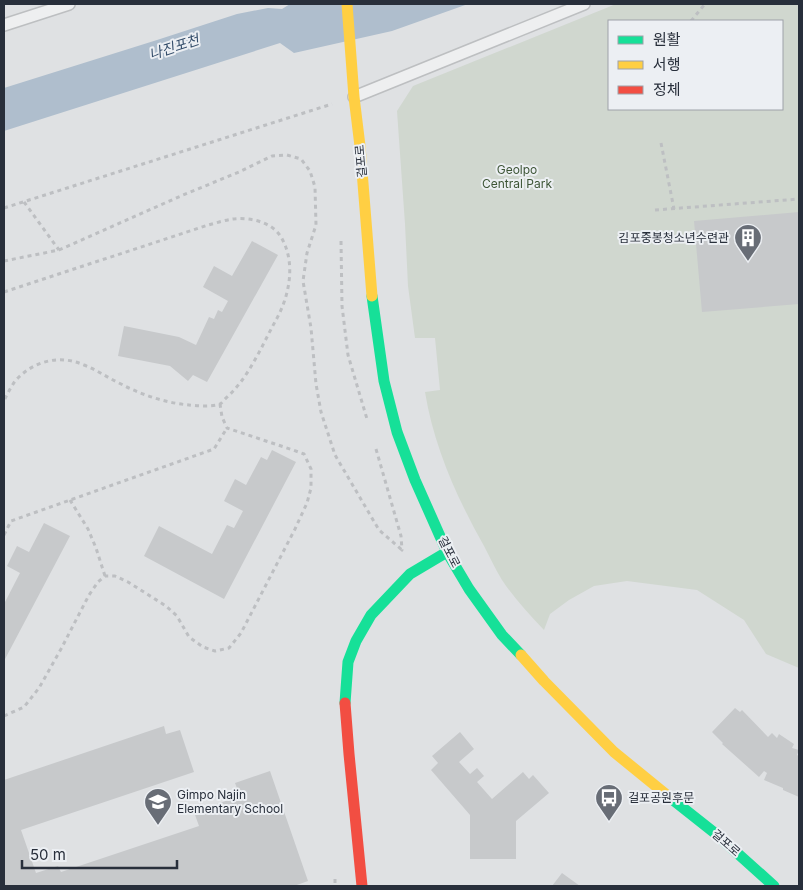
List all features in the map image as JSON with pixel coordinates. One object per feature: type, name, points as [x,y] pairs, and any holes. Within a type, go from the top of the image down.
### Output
[{"type":"street","name":"걸포로","points":[[347,4],[372,298],[384,381],[397,432],[415,480],[447,552],[469,589],[502,636],[544,681],[614,752],[716,834],[774,886]]},
{"type":"street","points":[[423,581],[447,552]]},
{"type":"street","points":[[362,886],[345,697],[348,662],[356,641],[371,615],[410,574],[447,552]]},
{"type":"lane","points":[[4,25],[69,4]]},
{"type":"lane","points":[[354,97],[584,4]]},
{"type":"path","points":[[692,20],[705,4]]},
{"type":"path","points":[[4,208],[354,97]]},
{"type":"path","points":[[661,142],[674,209]]},
{"type":"path","points":[[4,261],[59,250],[272,156],[287,155],[301,159],[310,171],[315,187],[316,225],[307,253],[303,281],[311,328],[316,384],[321,412],[335,455],[379,530],[402,550]]},
{"type":"path","points":[[655,210],[799,198]]},
{"type":"path","points":[[24,202],[59,250]]},
{"type":"path","points":[[4,292],[208,225],[234,219],[266,223],[280,235],[286,247],[290,263],[288,286],[280,312],[247,375],[220,404],[200,406],[178,404],[146,395],[121,385],[83,364],[60,359],[42,362],[28,369],[15,382],[4,401]]},
{"type":"path","points":[[4,716],[24,706],[39,688],[89,595],[105,576],[115,576],[128,582],[166,606],[177,616],[190,637],[203,647],[215,651],[229,648],[241,633],[307,503],[311,488],[311,468],[304,454],[227,428],[222,417],[220,404]]},
{"type":"path","points":[[4,535],[11,521],[214,449],[227,428]]},
{"type":"path","points":[[70,500],[88,528],[105,576]]},
{"type":"green space","name":"Geolpo Central Park","points":[[616,4],[799,4],[799,668],[766,654],[744,620],[697,590],[627,581],[594,586],[569,600],[550,614],[544,630],[502,580],[456,491],[434,433],[429,412],[425,392],[440,390],[435,338],[415,338],[408,286],[397,111],[413,86]]},
{"type":"water","name":"나진포천","points":[[290,4],[468,4],[392,31],[294,53],[280,43],[4,131],[4,88],[237,14],[268,8],[282,9]]},
{"type":"building","name":"김포중봉청소년수련관","points":[[799,212],[799,304],[702,312],[694,221]]},
{"type":"building","points":[[252,241],[278,255],[207,382],[193,375],[188,381],[170,366],[118,356],[124,326],[179,337],[196,345],[209,317],[214,319],[218,310],[222,312],[228,301],[203,287],[214,266],[232,276]]},
{"type":"building","points":[[272,450],[296,462],[224,599],[144,556],[159,526],[212,554],[227,525],[234,528],[243,511],[224,501],[235,479],[246,485],[261,457],[267,460]]},
{"type":"building","points":[[44,523],[70,536],[4,661],[4,604],[20,573],[7,566],[17,546],[29,552]]},
{"type":"building","points":[[735,708],[740,712],[742,710],[768,737],[772,733],[777,738],[779,734],[794,744],[792,748],[799,750],[797,755],[799,756],[799,797],[764,780],[767,773],[764,771],[759,777],[722,744],[712,732]]},
{"type":"building","points":[[164,726],[166,734],[180,730],[194,772],[21,830],[36,873],[58,866],[61,872],[199,826],[194,812],[240,796],[235,783],[270,771],[308,881],[294,886],[4,886],[4,780]]},
{"type":"building","points":[[460,732],[474,749],[459,762],[470,774],[477,768],[484,776],[477,782],[492,799],[523,772],[529,779],[533,775],[549,793],[516,821],[516,859],[470,859],[470,815],[431,770],[438,763],[432,756]]},
{"type":"building","points":[[562,873],[580,886],[552,886]]},
{"type":"traffic: fast","points":[[372,296],[384,381],[397,432],[415,480],[447,552],[469,589],[502,635],[521,655]]},
{"type":"traffic: fast","points":[[345,703],[348,662],[356,641],[371,615],[410,574],[447,552]]},
{"type":"traffic: fast","points":[[668,796],[716,834],[774,886]]},
{"type":"traffic: slow","points":[[347,4],[372,296]]},
{"type":"traffic: slow","points":[[521,655],[614,752],[668,796]]},
{"type":"traffic: jam","points":[[345,703],[362,886]]},
{"type":"place","name":"김포중봉청소년수련관","points":[[748,262]]},
{"type":"place","name":"걸포공원후문","points":[[609,822]]},
{"type":"place","name":"Gimpo Najin Elementary School","points":[[158,826]]}]
